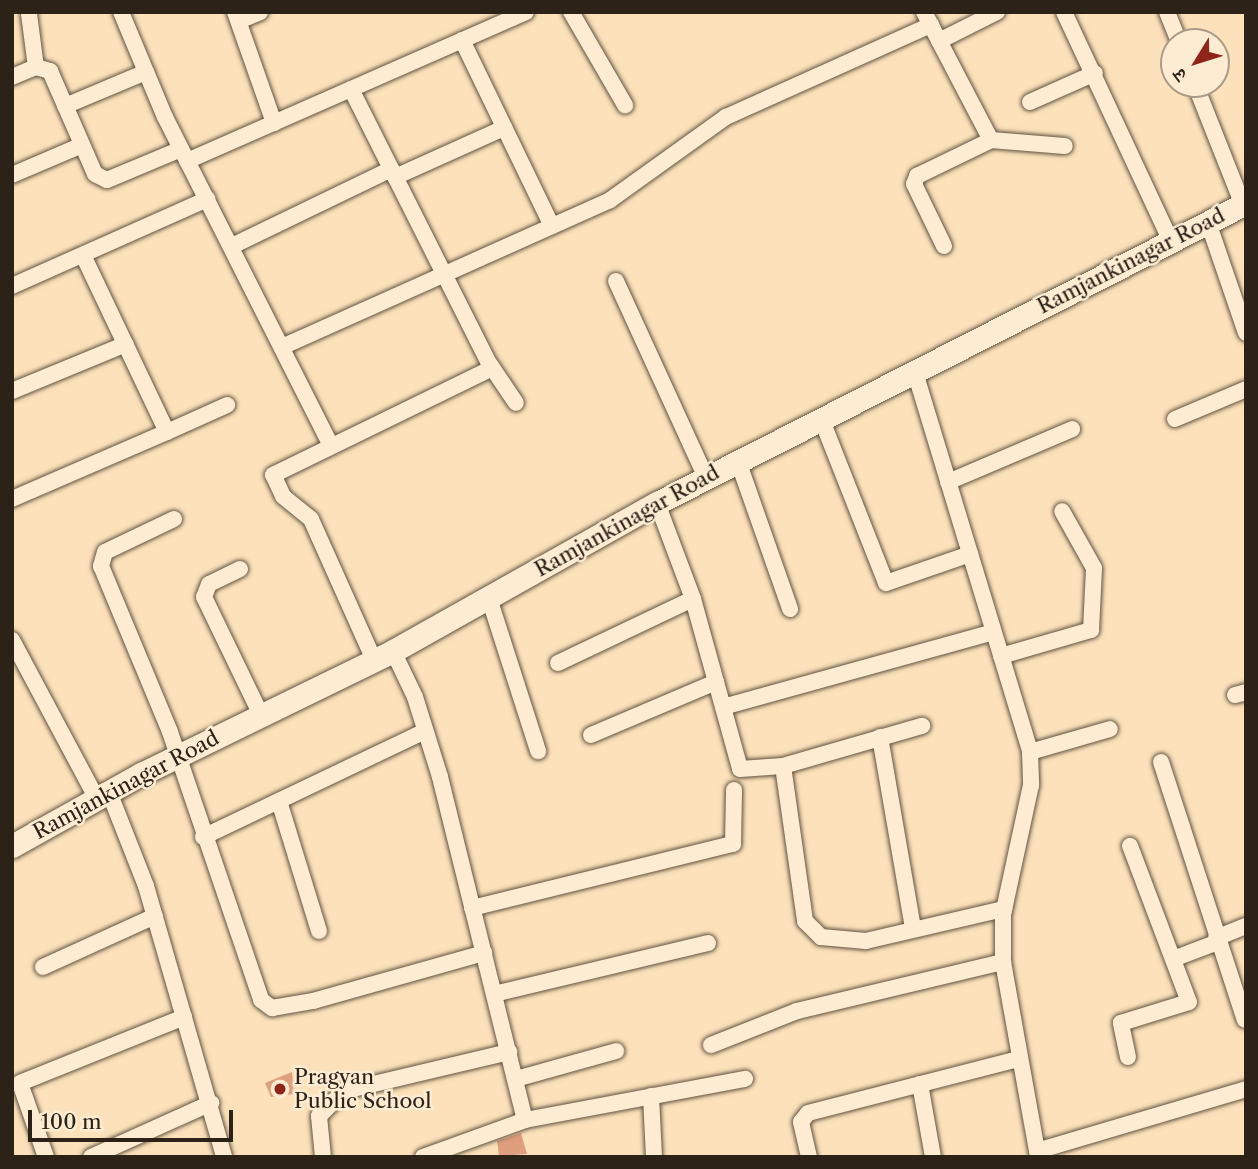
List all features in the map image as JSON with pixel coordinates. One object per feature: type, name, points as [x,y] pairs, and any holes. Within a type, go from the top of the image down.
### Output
[{"type":"street","points":[[121,12],[184,155],[284,346],[330,443]]},
{"type":"street","points":[[260,12],[237,17],[274,123]]},
{"type":"street","points":[[12,77],[36,66],[50,71],[95,174],[107,180],[274,123],[526,12]]},
{"type":"street","points":[[571,12],[625,105]]},
{"type":"street","points":[[939,41],[997,12]]},
{"type":"street","points":[[1064,12],[1171,241]]},
{"type":"street","points":[[29,14],[36,66]]},
{"type":"street","points":[[284,346],[550,222],[634,188],[726,117],[928,19],[991,140]]},
{"type":"street","points":[[462,40],[550,222]]},
{"type":"street","points":[[65,106],[146,72]]},
{"type":"street","points":[[1030,102],[1095,74]]},
{"type":"street","points":[[351,89],[492,368],[516,403]]},
{"type":"street","points":[[1201,98],[1244,204]]},
{"type":"street","points":[[232,246],[393,173],[504,128]]},
{"type":"street","points":[[944,246],[914,180],[991,140],[1065,146]]},
{"type":"street","points":[[12,175],[82,145]]},
{"type":"street","points":[[12,286],[84,257],[208,199]]},
{"type":"street","name":"Ramjankinagar Road","points":[[12,846],[176,757],[383,655],[657,503],[914,369],[1244,204]]},
{"type":"street","points":[[1208,222],[1242,312],[1246,333]]},
{"type":"street","points":[[84,257],[167,432]]},
{"type":"street","points":[[616,281],[706,478]]},
{"type":"street","points":[[12,391],[126,344]]},
{"type":"street","points":[[492,368],[330,443],[276,472],[274,480],[311,519],[425,732],[495,995],[525,1120]]},
{"type":"street","points":[[914,369],[1030,752],[1031,785],[1004,909],[1003,962],[1018,1059],[1037,1154],[1246,1089]]},
{"type":"street","points":[[1175,419],[1246,389]]},
{"type":"street","points":[[12,499],[227,405]]},
{"type":"street","points":[[821,418],[886,583],[970,554]]},
{"type":"street","points":[[948,482],[1072,429]]},
{"type":"street","points":[[738,461],[790,609]]},
{"type":"street","points":[[657,503],[693,599],[740,769],[783,765],[922,726]]},
{"type":"street","points":[[1001,656],[1091,630],[1094,568],[1062,512]]},
{"type":"street","points":[[174,519],[100,559],[176,757],[265,1007],[313,1001],[484,953]]},
{"type":"street","points":[[240,569],[209,584],[204,597],[261,715]]},
{"type":"street","points":[[489,598],[538,751]]},
{"type":"street","points":[[558,663],[693,599]]},
{"type":"street","points":[[723,707],[993,632]]},
{"type":"street","points":[[12,640],[103,795],[155,916],[211,1103],[224,1157]]},
{"type":"street","points":[[590,734],[716,682]]},
{"type":"street","points":[[1030,752],[1110,729]]},
{"type":"street","points":[[203,836],[425,732]]},
{"type":"street","points":[[880,737],[913,928]]},
{"type":"street","points":[[1161,762],[1245,1020]]},
{"type":"street","points":[[783,765],[805,921],[821,937],[841,941],[1004,909]]},
{"type":"street","points":[[472,908],[733,844],[734,790]]},
{"type":"street","points":[[279,801],[319,931]]},
{"type":"street","points":[[1128,1057],[1121,1023],[1189,1005],[1129,846]]},
{"type":"street","points":[[43,967],[155,916]]},
{"type":"street","points":[[1172,959],[1246,926]]},
{"type":"street","points":[[495,995],[708,943]]},
{"type":"street","points":[[711,1045],[797,1012],[1003,962]]},
{"type":"street","points":[[46,1157],[16,1081],[184,1017]]},
{"type":"street","points":[[516,1079],[617,1051]]},
{"type":"street","points":[[323,1157],[319,1116],[344,1091],[509,1052]]},
{"type":"street","points":[[809,1157],[802,1122],[808,1113],[1018,1059]]},
{"type":"street","points":[[423,1157],[525,1120],[745,1079]]},
{"type":"street","points":[[920,1084],[933,1157]]},
{"type":"street","points":[[651,1096],[654,1157]]},
{"type":"street","points":[[91,1157],[211,1103]]},
{"type":"building","name":"Pragyan Public School","points":[[292,1072],[294,1094],[271,1097],[265,1083]]},
{"type":"building","points":[[521,1133],[527,1154],[499,1156],[497,1141]]},
{"type":"place","name":"Pragyan Public School","points":[[280,1089]]}]
